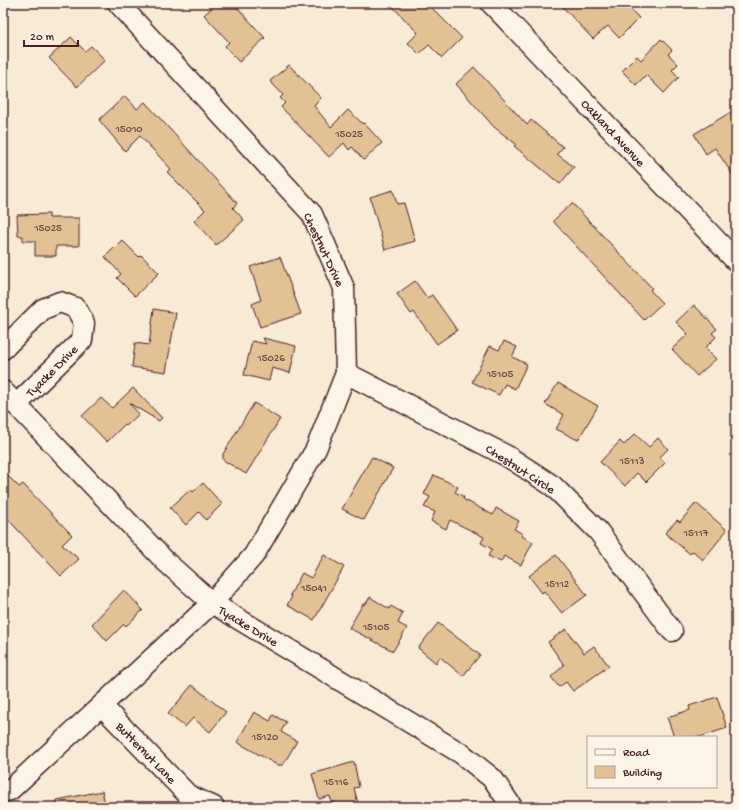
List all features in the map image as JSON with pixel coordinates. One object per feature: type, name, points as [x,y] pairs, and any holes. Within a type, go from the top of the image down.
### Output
[{"type":"street","name":"Chestnut Drive","points":[[118,3],[312,214],[344,288],[346,373],[316,448],[254,555],[212,603]]},
{"type":"street","name":"Oakland Avenue","points":[[491,3],[736,261]]},
{"type":"street","name":"Tyacke Drive","points":[[3,349],[43,309],[60,302],[76,308],[84,323],[82,340],[16,405]]},
{"type":"street","name":"Chestnut Circle","points":[[346,373],[507,456],[553,486],[598,531],[672,630]]},
{"type":"street","name":"Tyacke Drive","points":[[3,391],[166,562],[212,603],[462,754],[493,780],[512,807]]},
{"type":"street","points":[[3,792],[10,790],[212,603]]},
{"type":"street","name":"Butternut Lane","points":[[102,706],[188,795],[214,807]]},
{"type":"building","points":[[217,3],[233,3],[265,38],[239,62],[225,46],[229,42],[204,15]]},
{"type":"building","points":[[389,3],[427,3],[462,38],[442,58],[429,45],[419,54],[408,43],[418,33]]},
{"type":"building","points":[[559,3],[625,3],[639,18],[619,38],[608,26],[593,39]]},
{"type":"building","points":[[71,37],[85,51],[91,46],[105,60],[77,87],[49,58]]},
{"type":"building","points":[[661,39],[672,50],[668,54],[678,64],[672,70],[679,77],[664,93],[646,75],[636,85],[622,71],[637,56],[641,60]]},
{"type":"building","points":[[289,65],[321,98],[314,106],[331,127],[348,110],[363,124],[364,123],[382,143],[364,160],[352,147],[349,150],[344,143],[329,157],[281,107],[285,103],[280,98],[283,95],[270,81]]},
{"type":"building","points":[[474,67],[527,125],[531,120],[563,147],[557,154],[574,167],[560,184],[514,146],[516,144],[494,127],[456,84]]},
{"type":"building","points":[[125,96],[137,109],[145,102],[237,203],[233,208],[244,220],[216,245],[194,221],[205,210],[167,172],[171,169],[140,136],[125,151],[99,120]]},
{"type":"building","points":[[731,112],[736,120],[736,180],[715,148],[706,154],[694,134]]},
{"type":"building","points":[[393,190],[397,204],[404,203],[415,241],[385,250],[370,197]]},
{"type":"building","points":[[572,203],[652,288],[650,290],[662,303],[644,320],[553,221]]},
{"type":"building","points":[[49,214],[49,218],[79,218],[79,246],[56,246],[56,256],[35,256],[35,241],[23,241],[23,236],[18,236],[17,215]]},
{"type":"building","points":[[122,240],[139,257],[141,255],[159,273],[135,296],[117,278],[121,274],[105,257]]},
{"type":"building","points":[[280,257],[301,314],[260,327],[252,304],[261,300],[250,267]]},
{"type":"building","points":[[415,281],[427,298],[432,295],[457,330],[437,344],[414,312],[411,314],[397,294]]},
{"type":"building","points":[[694,305],[717,329],[712,333],[716,337],[705,348],[716,359],[697,376],[672,349],[688,334],[676,322]]},
{"type":"building","points":[[154,309],[176,313],[166,372],[132,367],[135,343],[149,345]]},
{"type":"building","points":[[263,338],[296,346],[290,373],[272,368],[269,381],[244,375],[252,341],[266,344]]},
{"type":"building","points":[[504,341],[517,347],[512,357],[527,364],[515,389],[505,384],[499,395],[472,382],[490,346],[499,350]]},
{"type":"building","points":[[558,383],[598,406],[578,440],[556,429],[564,415],[545,404]]},
{"type":"building","points":[[133,388],[162,418],[159,421],[129,403],[139,414],[126,426],[125,424],[107,442],[82,416],[101,398],[112,408]]},
{"type":"building","points":[[254,403],[280,419],[246,474],[223,460],[223,454]]},
{"type":"building","points":[[635,434],[649,447],[658,438],[668,449],[660,457],[665,463],[646,482],[637,473],[625,486],[600,462],[620,441],[624,445]]},
{"type":"building","points":[[372,457],[393,468],[364,520],[342,509]]},
{"type":"building","points":[[3,471],[19,487],[23,484],[72,535],[62,545],[79,559],[61,576],[3,514]]},
{"type":"building","points":[[434,475],[458,487],[455,492],[464,497],[463,499],[493,515],[496,508],[519,521],[514,529],[523,534],[521,536],[533,542],[521,565],[504,556],[501,562],[488,556],[492,549],[481,543],[484,537],[450,520],[446,529],[431,521],[435,512],[424,507],[430,497],[424,494]]},
{"type":"building","points":[[203,483],[222,504],[206,520],[199,512],[186,525],[170,508],[191,489],[193,492]]},
{"type":"building","points":[[696,503],[727,530],[703,560],[693,551],[690,554],[665,533],[677,520],[680,522]]},
{"type":"building","points":[[324,555],[344,567],[314,620],[287,605],[292,597],[290,595],[302,573],[311,578]]},
{"type":"building","points":[[556,555],[587,595],[562,613],[544,591],[542,593],[529,576]]},
{"type":"building","points":[[124,590],[143,610],[126,626],[124,624],[107,641],[92,624]]},
{"type":"building","points":[[370,597],[389,609],[391,606],[403,613],[398,623],[407,628],[393,651],[349,628],[363,604],[365,605]]},
{"type":"building","points":[[438,623],[480,655],[463,676],[440,657],[436,663],[418,648]]},
{"type":"building","points":[[566,629],[584,653],[594,646],[609,666],[573,691],[566,682],[559,687],[551,677],[564,665],[548,642]]},
{"type":"building","points":[[192,685],[226,712],[210,732],[193,718],[185,727],[168,714]]},
{"type":"building","points":[[717,697],[727,728],[703,736],[674,736],[667,717],[690,710],[689,706]]},
{"type":"building","points":[[254,712],[270,721],[273,715],[286,722],[281,732],[297,741],[283,765],[277,765],[237,742]]},
{"type":"building","points":[[354,762],[359,787],[354,788],[359,807],[336,807],[335,802],[332,803],[330,796],[319,799],[312,774]]},
{"type":"building","points":[[102,791],[106,807],[57,807],[57,800]]}]
